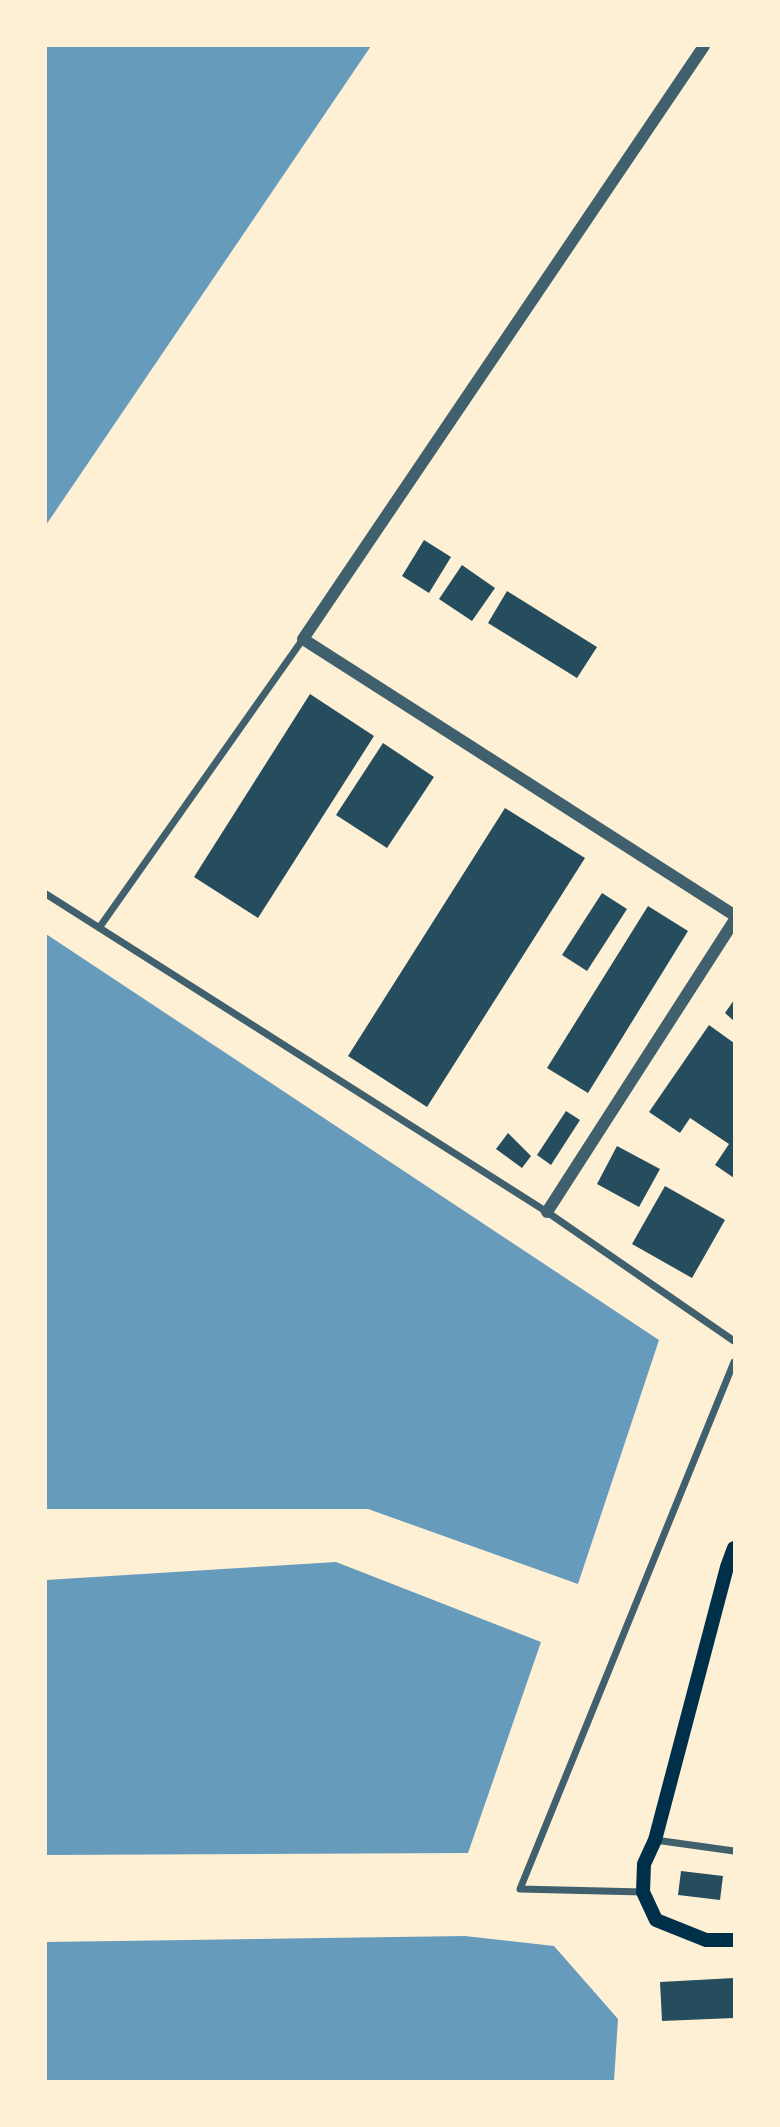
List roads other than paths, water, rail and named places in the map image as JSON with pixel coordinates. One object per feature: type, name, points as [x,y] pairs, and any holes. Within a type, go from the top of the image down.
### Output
[{"type":"main road","points":[[734,1548],[655,1840],[644,1864],[643,1892],[656,1920],[706,1940],[734,1940]]},
{"type":"street","points":[[99,928],[303,639],[704,46]]},
{"type":"street","points":[[303,639],[734,915]]},
{"type":"street","points":[[46,894],[547,1212],[734,1341]]},
{"type":"street","points":[[547,1212],[734,922]]},
{"type":"street","points":[[643,1892],[520,1889],[734,1363]]},
{"type":"street","points":[[655,1840],[734,1851]]},
{"type":"water","points":[[46,46],[371,46],[46,525]]},
{"type":"water","points":[[46,934],[659,1340],[578,1584],[368,1509],[46,1509]]},
{"type":"water","points":[[336,1562],[541,1642],[468,1853],[46,1855],[46,1580]]},
{"type":"water","points":[[465,1936],[554,1946],[618,2019],[614,2081],[46,2081],[46,1942]]}]
